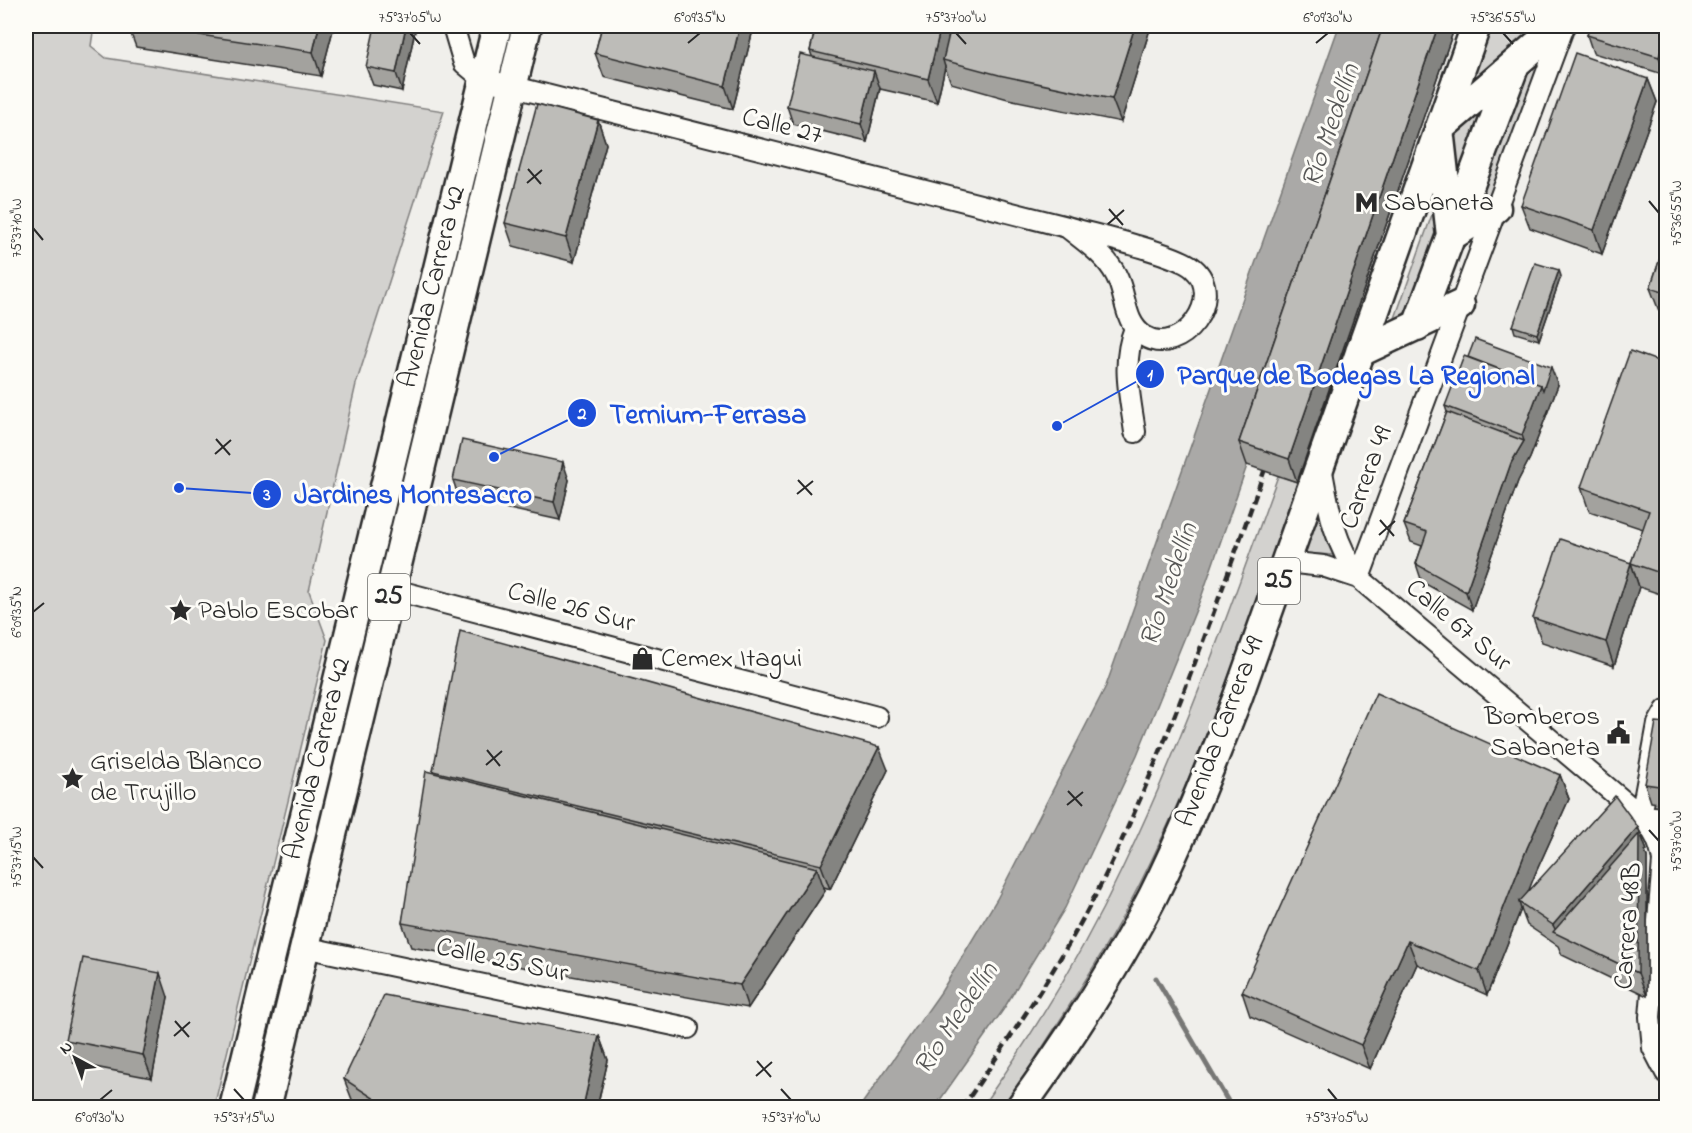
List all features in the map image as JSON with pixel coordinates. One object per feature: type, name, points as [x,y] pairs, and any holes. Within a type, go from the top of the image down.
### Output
[{"type":"highway","name":"Avenida Carrera 42","points":[[234,1107],[497,26]]},
{"type":"highway","name":"Avenida Carrera 42","points":[[266,1107],[527,26]]},
{"type":"highway","name":"Avenida Carrera 49","points":[[1020,1107],[1059,1054],[1153,896],[1209,771],[1286,562],[1476,26]]},
{"type":"highway","points":[[1451,236],[1439,129],[1559,26]]},
{"type":"highway","points":[[1417,326],[1515,64]]},
{"type":"highway","points":[[1451,236],[1496,208]]},
{"type":"highway","points":[[1360,352],[1460,305]]},
{"type":"highway","points":[[293,860],[346,772]]},
{"type":"street","points":[[453,26],[464,63],[483,79]]},
{"type":"street","name":"Carrera 49","points":[[1359,578],[1564,26]]},
{"type":"street","name":"Calle 27","points":[[483,79],[1067,227],[1167,256],[1192,267],[1202,278],[1207,294],[1201,314],[1192,326],[1174,339],[1157,341],[1145,336],[1135,328],[1127,315],[1116,275],[1106,260],[1067,227]]},
{"type":"street","points":[[1135,328],[1129,343],[1126,370],[1135,432]]},
{"type":"street","name":"Calle 67 Sur","points":[[1320,464],[1335,537],[1359,578],[1641,816]]},
{"type":"street","name":"Calle 67 Sur","points":[[1286,562],[1323,566],[1359,578]]},
{"type":"street","name":"Calle 26 Sur","points":[[391,588],[877,717]]},
{"type":"street","points":[[1666,710],[1658,724],[1641,816],[1666,818]]},
{"type":"street","name":"Carrera 48B","points":[[1641,816],[1660,842],[1663,861],[1650,1017],[1653,1048],[1666,1073]]},
{"type":"street","name":"Calle 25 Sur","points":[[304,947],[688,1028]]},
{"type":"shaded area","points":[[26,26],[94,26],[91,46],[106,58],[444,111],[356,384],[309,591],[327,640],[214,1107],[26,1107]]},
{"type":"shaded area","points":[[1492,26],[1547,26],[1467,91]]},
{"type":"shaded area","points":[[1551,53],[1499,192],[1475,206],[1521,75]]},
{"type":"shaded area","points":[[1494,98],[1457,191],[1454,137]]},
{"type":"shaded area","points":[[1434,209],[1441,239],[1417,303],[1394,321]]},
{"type":"shaded area","points":[[1278,476],[1297,482],[1212,720],[1152,859],[1104,949],[1013,1093],[1002,1107],[981,1108],[1057,991],[1122,869],[1186,724]]},
{"type":"shaded area","points":[[1322,505],[1333,555],[1301,553]]},
{"type":"water","name":"Río Medellín","points":[[1339,26],[1400,26],[1202,595],[1137,755],[1065,908],[1003,1010],[935,1107],[859,1108],[941,992],[997,899],[1106,686]]},
{"type":"building","points":[[140,26],[319,26],[313,52]]},
{"type":"building","points":[[375,26],[406,26],[396,73],[366,67]]},
{"type":"building","points":[[602,26],[740,26],[725,86],[595,53]]},
{"type":"building","points":[[816,26],[941,26],[928,79],[810,51]]},
{"type":"building","points":[[951,26],[1135,26],[1112,99],[999,75],[943,60]]},
{"type":"building","name":"Sabaneta","points":[[1383,26],[1438,26],[1289,459],[1239,442]]},
{"type":"building","points":[[1590,26],[1666,26],[1666,31],[1659,57],[1587,35]]},
{"type":"building","points":[[1575,53],[1648,79],[1594,230],[1521,205]]},
{"type":"building","points":[[800,54],[874,71],[861,124],[787,106]]},
{"type":"building","points":[[537,104],[598,120],[566,238],[505,223]]},
{"type":"building","points":[[1666,241],[1666,293],[1650,288]]},
{"type":"building","points":[[1535,263],[1559,270],[1537,334],[1513,326]]},
{"type":"building","points":[[1475,339],[1551,367],[1543,390],[1541,385],[1468,357]]},
{"type":"building","points":[[1630,351],[1666,364],[1666,575],[1631,563],[1649,511],[1581,487]]},
{"type":"building","points":[[1464,356],[1541,385],[1522,435],[1445,406]]},
{"type":"building","points":[[1447,412],[1524,441],[1511,463],[1466,592],[1416,564],[1427,532],[1404,524]]},
{"type":"building","points":[[462,440],[563,462],[554,502],[453,480]]},
{"type":"building","points":[[1560,539],[1631,563],[1606,642],[1533,618]]},
{"type":"building","points":[[460,631],[879,747],[821,865],[433,771]]},
{"type":"building","points":[[1376,693],[1560,775],[1527,848],[1479,971],[1408,941],[1361,1045],[1242,992]]},
{"type":"building","points":[[1656,722],[1666,723],[1666,787],[1645,784]]},
{"type":"building","points":[[426,771],[817,868],[740,985],[402,923]]},
{"type":"building","points":[[1615,796],[1638,827],[1553,925],[1519,902]]},
{"type":"building","points":[[1639,834],[1638,973],[1553,932]]},
{"type":"building","points":[[83,958],[160,973],[143,1055],[66,1040]]},
{"type":"building","points":[[384,995],[599,1036],[583,1107],[387,1107],[344,1079]]},
{"type":"waterway","points":[[1156,978],[1232,1108]]},
{"type":"railway","points":[[962,1108],[1057,963],[1107,872],[1174,718],[1270,455]]},
{"type":"place","name":"Sabaneta","points":[[1366,203]]},
{"type":"place","name":"Parque de Bodegas La Regional","points":[[1057,426]]},
{"type":"place","name":"Ternium-Ferrasa","points":[[494,457]]},
{"type":"place","name":"Jardines Montesacro","points":[[179,488]]},
{"type":"place","name":"Pablo Escobar","points":[[180,611]]},
{"type":"place","name":"Cemex Itagui","points":[[643,659]]},
{"type":"place","name":"Bomberos Sabaneta","points":[[1618,733]]},
{"type":"place","name":"Griselda Blanco de Trujillo","points":[[72,778]]}]
